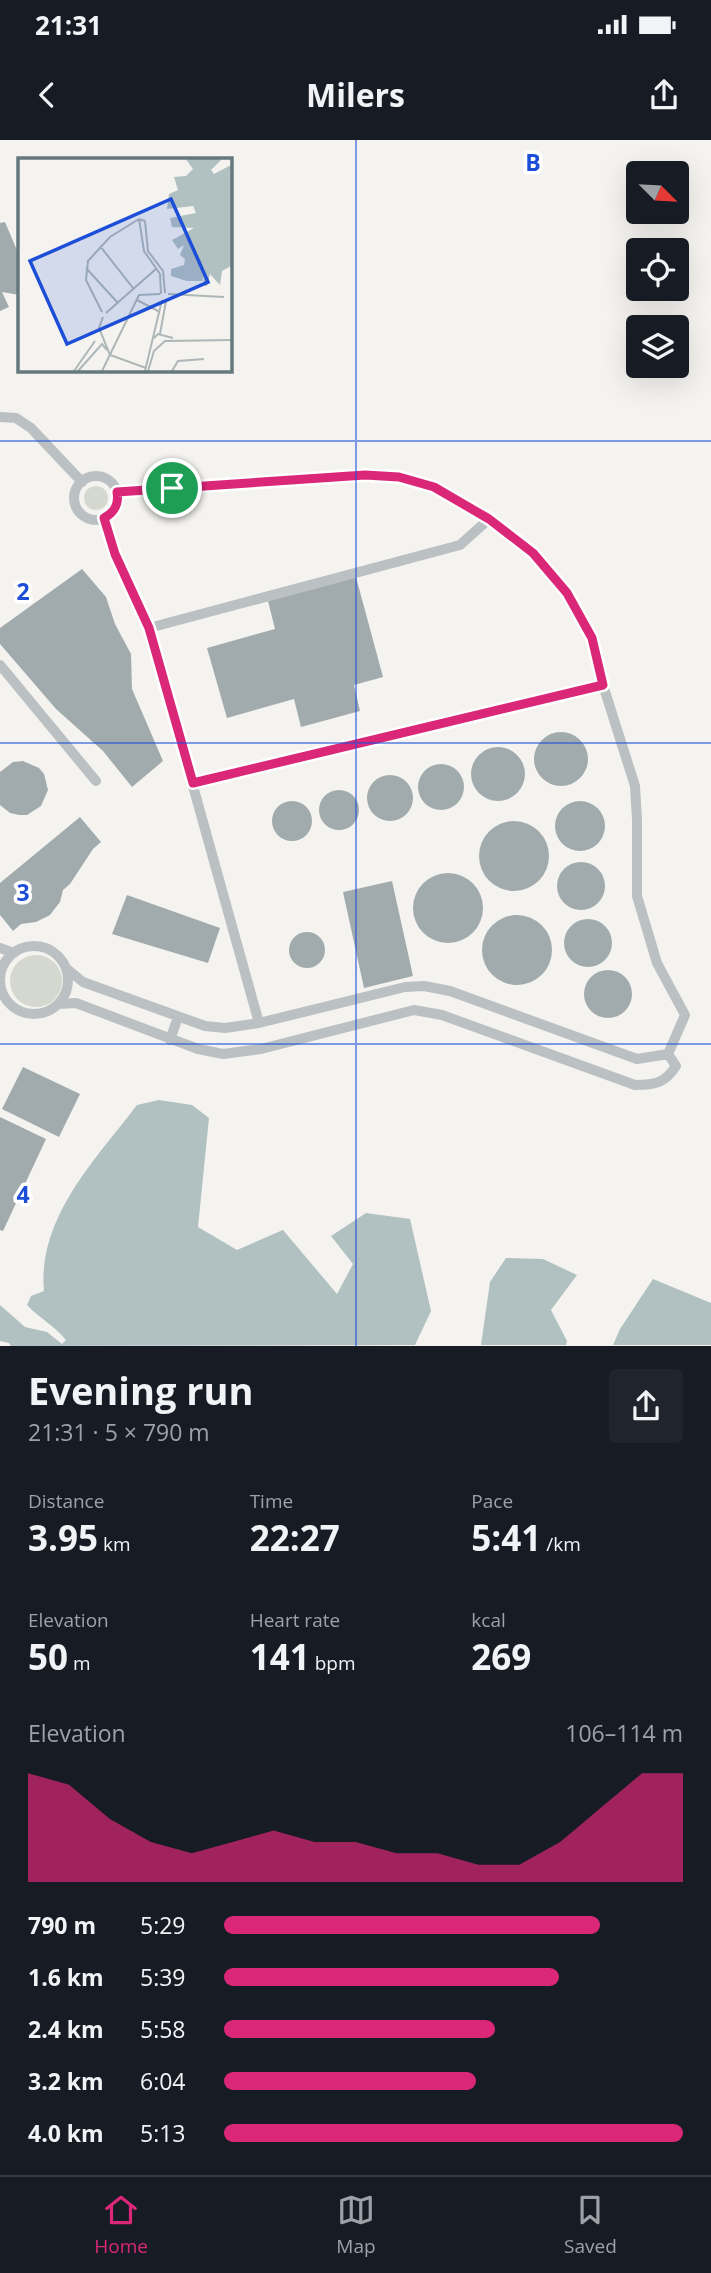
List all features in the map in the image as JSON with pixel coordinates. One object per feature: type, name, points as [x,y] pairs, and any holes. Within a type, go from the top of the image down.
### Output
[{"type":"street","points":[[0,417],[16,418],[31,428],[82,482]]},
{"type":"street","points":[[117,492],[351,476],[399,477],[434,487],[489,519],[533,553],[567,593],[592,638],[603,685],[635,786],[638,896],[657,963],[685,1015],[668,1054]]},
{"type":"street","points":[[95,477],[109,480],[117,492],[117,505],[104,518],[98,520],[85,517],[76,507],[75,494],[82,482],[95,477]]},
{"type":"street","points":[[104,518],[115,554],[149,628],[259,1023]]},
{"type":"street","points":[[149,628],[460,545],[489,519]]},
{"type":"street","points":[[0,666],[96,781]]},
{"type":"street","points":[[193,783],[603,685]]},
{"type":"street","points":[[66,968],[68,987],[58,1004],[39,1014],[21,1011],[7,999],[0,982],[6,961],[14,953],[34,946],[45,948],[55,953],[66,968],[83,982],[205,1026],[225,1028],[259,1023],[405,987],[424,986],[450,991],[637,1059],[668,1054]]},
{"type":"street","points":[[0,948],[14,953]]},
{"type":"street","points":[[58,1004],[76,1003],[170,1040],[223,1054],[248,1051],[414,1010],[442,1015],[635,1084],[652,1085],[667,1079],[676,1066],[668,1054]]},
{"type":"street","points":[[170,1040],[178,1017]]},
{"type":"shaded area","points":[[96,486],[107,493],[108,498],[101,509],[96,510],[85,503],[84,498],[91,487]]},
{"type":"shaded area","points":[[36,955],[46,957],[54,963],[60,971],[60,991],[54,999],[46,1005],[36,1007],[26,1005],[18,999],[12,991],[10,981],[12,971],[18,963],[26,957]]},
{"type":"shaded area","points":[[159,1100],[192,1105],[209,1118],[198,1227],[237,1250],[283,1230],[337,1294],[353,1264],[331,1236],[366,1213],[410,1219],[431,1311],[415,1345],[11,1346],[0,1341],[0,1305],[25,1327],[47,1332],[62,1344],[66,1340],[27,1305],[31,1296],[44,1291],[44,1264],[50,1239],[72,1191],[104,1147],[137,1105]]},
{"type":"shaded area","points":[[506,1258],[543,1259],[577,1275],[551,1310],[567,1341],[566,1345],[481,1345],[490,1282]]},
{"type":"shaded area","points":[[653,1279],[711,1303],[711,1345],[613,1345],[620,1329]]},
{"type":"building","points":[[5,222],[18,253],[18,295],[2,292],[9,307],[0,311],[0,223]]},
{"type":"building","points":[[82,569],[106,597],[115,624],[131,654],[132,689],[163,761],[132,787],[103,751],[56,709],[0,644],[0,628]]},
{"type":"building","points":[[356,577],[383,677],[354,685],[360,711],[301,727],[294,699],[227,718],[207,648],[275,629],[268,601]]},
{"type":"building","points":[[561,732],[580,740],[588,759],[580,778],[561,786],[542,778],[534,759],[542,740]]},
{"type":"building","points":[[498,747],[517,755],[525,774],[517,793],[498,801],[479,793],[471,774],[479,755]]},
{"type":"building","points":[[23,761],[39,768],[44,774],[48,790],[41,806],[27,815],[19,815],[10,813],[0,805],[0,772],[13,762]]},
{"type":"building","points":[[441,764],[457,771],[464,787],[457,803],[441,810],[425,803],[418,787],[425,771]]},
{"type":"building","points":[[390,775],[406,782],[413,798],[406,814],[390,821],[374,814],[367,798],[374,782]]},
{"type":"building","points":[[339,790],[347,791],[353,796],[358,802],[358,818],[353,824],[347,829],[339,830],[331,829],[325,824],[320,818],[319,810],[320,802],[325,796],[331,791]]},
{"type":"building","points":[[292,801],[300,802],[306,807],[311,813],[311,829],[306,835],[300,840],[292,841],[284,840],[278,835],[273,829],[272,821],[273,813],[278,807],[284,802]]},
{"type":"building","points":[[580,801],[597,809],[605,826],[597,843],[580,851],[563,843],[555,826],[563,809]]},
{"type":"building","points":[[80,817],[101,842],[63,890],[60,902],[50,915],[36,922],[21,924],[13,931],[0,915],[0,883]]},
{"type":"building","points":[[514,821],[533,827],[543,837],[549,856],[543,875],[533,885],[514,891],[495,885],[485,875],[479,856],[485,837],[495,827]]},
{"type":"building","points":[[581,862],[598,869],[605,886],[598,903],[581,910],[564,903],[557,886],[564,869]]},
{"type":"building","points":[[448,873],[473,883],[483,908],[473,933],[448,943],[423,933],[413,908],[423,883]]},
{"type":"building","points":[[392,881],[413,976],[364,988],[343,892]]},
{"type":"building","points":[[127,895],[220,928],[208,963],[112,934]]},
{"type":"building","points":[[517,915],[536,921],[546,931],[552,950],[546,969],[536,979],[517,985],[498,979],[488,969],[482,950],[488,931],[498,921]]},
{"type":"building","points":[[588,919],[605,926],[612,943],[605,960],[588,967],[571,960],[564,943],[571,926]]},
{"type":"building","points":[[307,932],[319,938],[325,950],[319,962],[307,968],[295,962],[289,950],[295,938]]},
{"type":"building","points":[[608,970],[617,971],[625,977],[631,985],[631,1003],[625,1011],[617,1017],[608,1018],[599,1017],[591,1011],[585,1003],[584,994],[585,985],[591,977],[599,971]]},
{"type":"building","points":[[23,1067],[80,1094],[59,1137],[2,1109]]},
{"type":"building","points":[[0,1117],[46,1139],[3,1231],[0,1230]]},
{"type":"route","points":[[365,475],[399,477],[434,487],[489,519],[533,553],[567,593],[592,638],[603,685],[193,783],[149,628],[115,554],[104,518],[110,515],[117,505],[117,492],[172,488],[365,475]]}]
